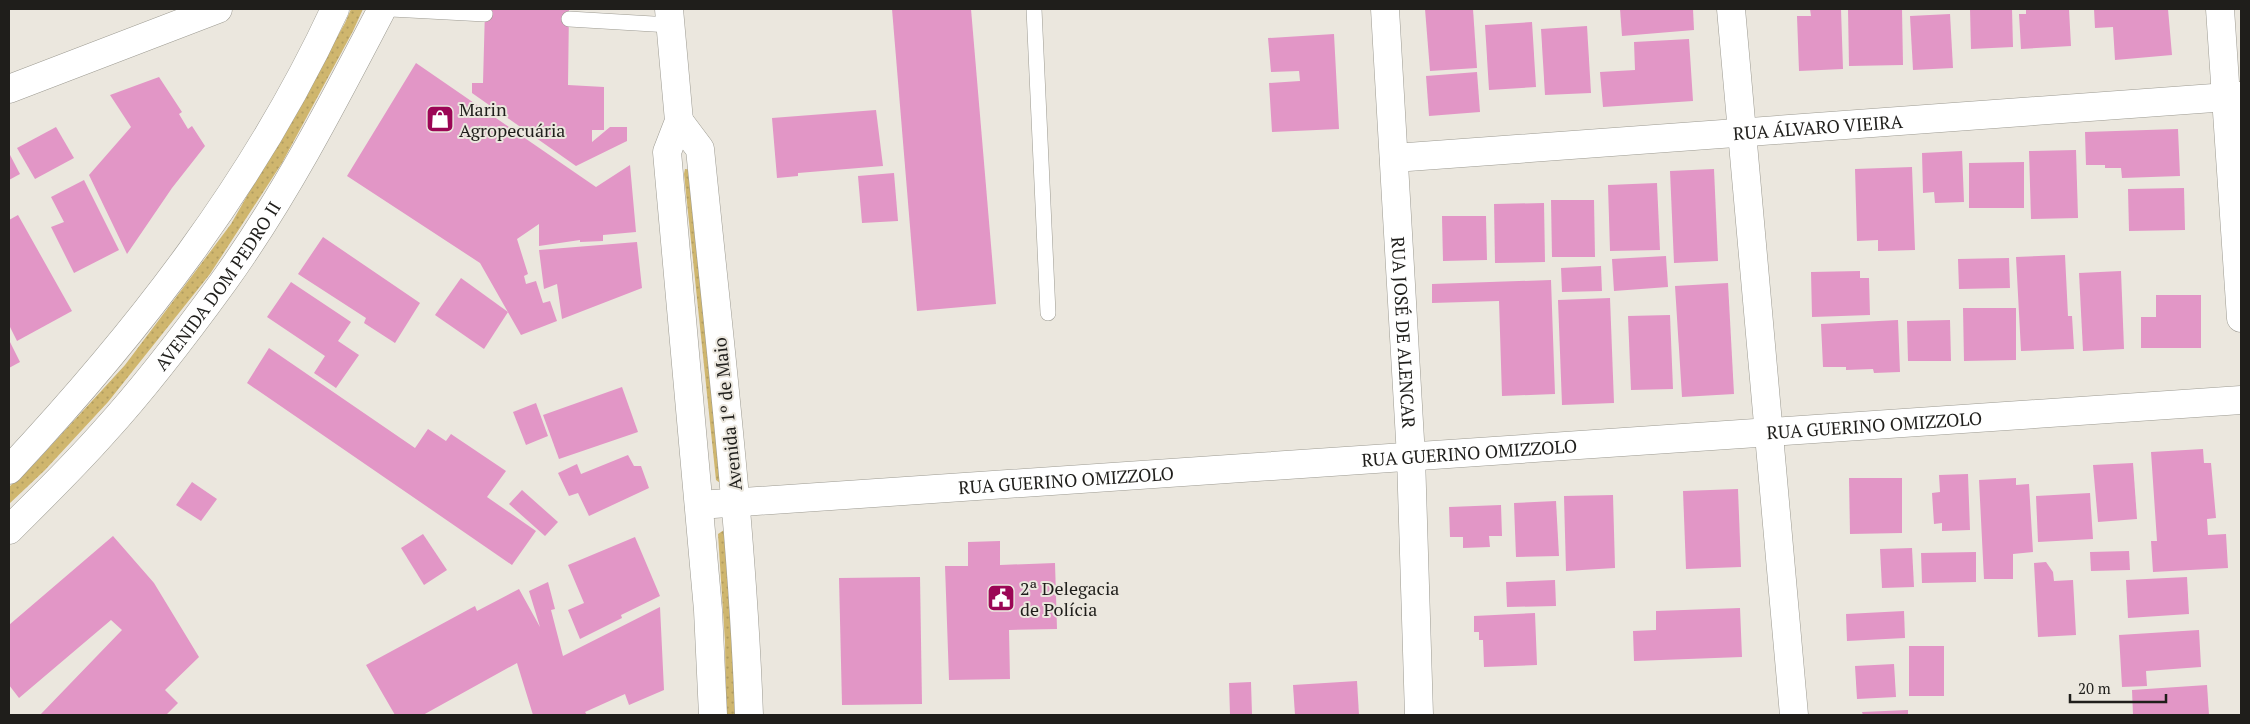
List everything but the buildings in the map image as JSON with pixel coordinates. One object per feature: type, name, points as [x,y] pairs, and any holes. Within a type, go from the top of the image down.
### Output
[{"type":"street","points":[[9,89],[218,9]]},
{"type":"street","points":[[9,470],[69,406],[130,333],[225,205],[284,108],[335,9]]},
{"type":"street","name":"AVENIDA DOM PEDRO II","points":[[9,530],[105,431],[171,351],[225,280],[260,227],[328,111],[382,9]]},
{"type":"street","name":"RUA JOSÉ DE ALENCAR","points":[[1385,9],[1410,457],[1419,715]]},
{"type":"street","points":[[1731,9],[1794,715]]},
{"type":"street","points":[[2220,9],[2233,96],[2241,318]]},
{"type":"street","name":"Avenida 1º de Maio","points":[[670,17],[679,120],[667,152],[708,610],[713,715]]},
{"type":"street","name":"RUA ÁLVARO VIEIRA","points":[[1394,158],[2233,96]]},
{"type":"street","name":"Avenida 1º de Maio","points":[[679,120],[700,149],[736,503],[746,634],[748,715]]},
{"type":"street","name":"RUA GUERINO OMIZZOLO","points":[[698,505],[2241,400]]},
{"type":"lane","points":[[391,9],[485,14]]},
{"type":"lane","points":[[1034,9],[1048,313]]},
{"type":"lane","points":[[569,19],[670,17]]},
{"type":"shaded area","points":[[351,9],[363,9],[353,31],[282,163],[210,274],[108,402],[45,470],[9,504],[9,487],[36,462],[125,365],[231,224],[345,23]]},
{"type":"shaded area","points":[[685,169],[693,170],[720,483],[716,480]]},
{"type":"shaded area","points":[[724,530],[729,531],[737,715],[726,715],[725,642],[718,534]]},
{"type":"place","name":"Marin Agropecuária","points":[[440,119]]},
{"type":"place","name":"2ª Delegacia de Polícia","points":[[1001,598]]}]
